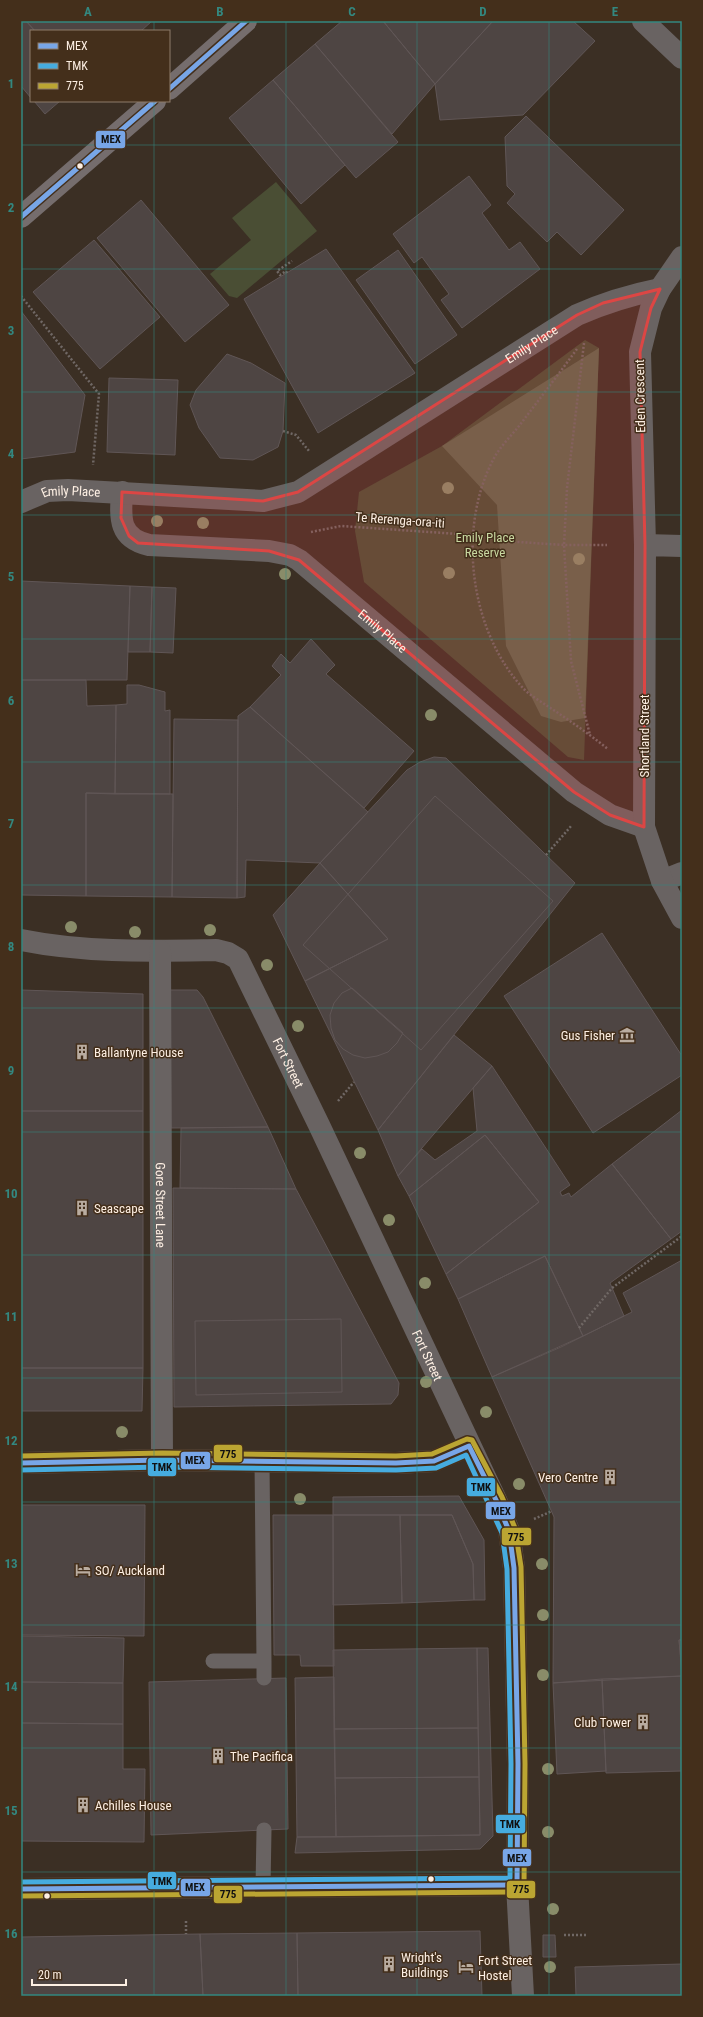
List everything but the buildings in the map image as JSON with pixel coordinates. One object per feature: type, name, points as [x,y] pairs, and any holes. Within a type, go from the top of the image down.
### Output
[{"type":"main road","points":[[170,88],[246,21]]},
{"type":"main road","points":[[21,217],[154,102]]},
{"type":"street","points":[[643,21],[682,58]]},
{"type":"street","name":"Eden Crescent","points":[[645,545],[640,352],[651,308],[660,289],[682,257]]},
{"type":"street","name":"Emily Place","points":[[21,502],[48,492],[68,490],[263,501],[298,492],[577,315],[603,303],[660,289]]},
{"type":"street","name":"Emily Place","points":[[122,492],[121,518],[129,536],[138,542],[149,545],[269,551],[290,555],[299,560],[574,792],[610,815],[644,826]]},
{"type":"street","points":[[645,545],[682,546]]},
{"type":"street","name":"Shortland Street","points":[[645,545],[644,826],[662,881],[682,918]]},
{"type":"street","points":[[662,881],[682,873]]},
{"type":"street","name":"Fort Street","points":[[21,940],[51,946],[132,951],[216,950],[228,953],[238,959],[322,1132],[496,1500],[509,1532],[514,1568],[518,1764],[517,1885],[523,1996]]},
{"type":"street","name":"Gore Street Lane","points":[[160,951],[162,1460]]},
{"type":"street","points":[[21,1463],[162,1460],[396,1463],[428,1462],[434,1461],[470,1446]]},
{"type":"street","points":[[21,1889],[517,1885]]},
{"type":"lane","points":[[262,1461],[264,1678]]},
{"type":"lane","points":[[213,1661],[264,1661]]},
{"type":"lane","points":[[263,1887],[264,1830]]},
{"type":"path","points":[[287,273],[286,271],[280,275],[277,271],[292,261]]},
{"type":"path","points":[[21,296],[99,394],[93,469]]},
{"type":"path","points":[[590,735],[571,661],[564,545],[567,488],[585,340],[494,460],[481,491],[473,535],[476,591],[484,620],[495,650],[505,666],[523,689],[608,749]]},
{"type":"path","points":[[283,431],[296,435],[309,451]]},
{"type":"path","name":"Te Rerenga-ora-iti","points":[[311,532],[342,526],[473,535],[503,541],[564,545],[607,545]]},
{"type":"path","points":[[546,855],[572,825]]},
{"type":"path","points":[[579,1328],[612,1288],[682,1236]]},
{"type":"path","points":[[186,1921],[186,1934]]},
{"type":"path","points":[[564,1935],[588,1935]]},
{"type":"highlighted area","points":[[660,289],[651,308],[640,352],[645,545],[644,827],[610,815],[574,792],[299,560],[269,551],[138,543],[129,536],[121,518],[122,492],[263,501],[298,492],[577,315],[603,303]]},
{"type":"green space","points":[[276,182],[317,231],[237,298],[229,296],[210,274],[251,240],[232,218]]},
{"type":"green space","name":"Emily Place Reserve","points":[[585,340],[599,348],[584,760],[568,757],[364,582],[355,531],[359,492],[442,446]]},
{"type":"green space","points":[[599,348],[585,718],[561,722],[541,716],[506,646],[497,505],[442,446]]},
{"type":"transit line","name":"MEX","points":[[170,88],[246,21]]},
{"type":"transit line","name":"MEX","points":[[21,217],[154,102]]},
{"type":"transit line","name":"775","points":[[21,1456],[162,1453],[396,1456],[432,1454],[467,1439],[472,1440],[502,1497],[515,1528],[521,1567],[525,1764],[524,1885],[519,1892],[21,1896]]},
{"type":"transit line","name":"MEX","points":[[21,1463],[162,1460],[396,1463],[434,1461],[469,1446],[496,1500],[509,1531],[514,1568],[518,1764],[517,1885],[21,1889]]},
{"type":"transit line","name":"TMK","points":[[21,1470],[162,1467],[396,1470],[436,1468],[466,1455],[502,1533],[507,1569],[511,1764],[510,1878],[21,1882]]},
{"type":"place","name":"Gus Fisher","points":[[627,1035]]},
{"type":"place","name":"Ballantyne House","points":[[82,1052]]},
{"type":"place","name":"Seascape","points":[[82,1208]]},
{"type":"place","name":"Vero Centre","points":[[610,1477]]},
{"type":"place","name":"SO/ Auckland","points":[[83,1570]]},
{"type":"place","name":"Club Tower","points":[[643,1722]]},
{"type":"place","name":"The Pacifica","points":[[218,1756]]},
{"type":"place","name":"Achilles House","points":[[83,1805]]},
{"type":"place","name":"Wright's Buildings","points":[[389,1964]]},
{"type":"place","name":"Fort Street Hostel","points":[[466,1967]]}]
